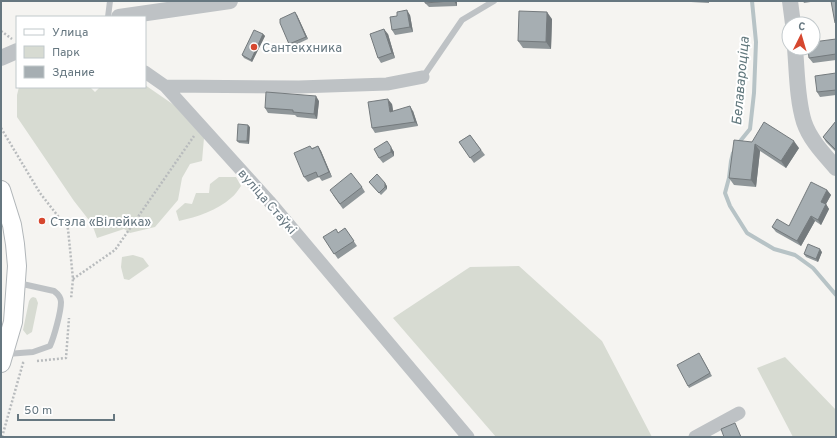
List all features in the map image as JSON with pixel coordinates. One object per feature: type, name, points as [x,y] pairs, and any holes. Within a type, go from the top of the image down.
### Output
[{"type":"main road","points":[[1,190],[12,225],[16,244],[17,266],[13,322],[2,357]]},
{"type":"street","points":[[126,16],[230,1]]},
{"type":"street","points":[[790,1],[791,16]]},
{"type":"street","points":[[1,58],[16,51]]},
{"type":"street","points":[[796,56],[799,93],[804,123],[819,150],[836,168]]},
{"type":"street","name":"вуліца Стаўкі","points":[[146,73],[165,86],[269,201],[468,437]]},
{"type":"street","points":[[165,86],[299,87],[380,85],[423,77]]},
{"type":"street","points":[[695,437],[739,413]]},
{"type":"lane","points":[[108,16],[110,1]]},
{"type":"lane","points":[[423,77],[462,20],[494,1]]},
{"type":"lane","points":[[2,357],[33,352],[50,346],[55,334],[61,302],[58,295],[54,291],[16,283]]},
{"type":"path","points":[[1,31],[16,42]]},
{"type":"path","points":[[73,279],[115,250],[180,154],[201,126]]},
{"type":"path","points":[[1,128],[40,193],[68,229],[73,279],[70,303]]},
{"type":"path","points":[[23,363],[66,358],[70,311]]},
{"type":"path","points":[[2,437],[23,363],[33,352]]},
{"type":"green space","points":[[146,86],[174,105],[204,138],[202,161],[190,164],[182,178],[178,200],[155,227],[130,233],[124,229],[97,238],[92,224],[74,201],[17,117],[17,95],[19,88],[91,88],[95,92],[99,88],[146,88]]},
{"type":"green space","points":[[219,177],[236,177],[241,186],[232,197],[220,206],[200,215],[179,221],[176,211],[185,203],[192,204],[196,193],[209,193],[210,184]]},
{"type":"green space","points":[[133,255],[143,258],[149,266],[129,280],[124,279],[121,267],[122,257]]},
{"type":"green space","points":[[519,266],[602,341],[652,437],[496,437],[393,318],[470,267]]},
{"type":"green space","points":[[33,297],[36,298],[38,303],[32,332],[27,335],[23,330],[29,301]]},
{"type":"green space","points":[[785,357],[836,410],[836,437],[793,437],[757,368]]},
{"type":"building","points":[[425,1],[450,1],[425,3]]},
{"type":"building","points":[[831,1],[836,1],[836,23],[835,23]]},
{"type":"building","points":[[407,10],[410,27],[392,30],[390,17],[397,16],[397,12]]},
{"type":"building","points":[[519,11],[547,12],[546,42],[518,41]]},
{"type":"building","points":[[295,12],[306,37],[289,44],[280,23],[280,19]]},
{"type":"building","points":[[384,29],[392,53],[378,58],[370,34]]},
{"type":"building","name":"Сантекхника","points":[[254,30],[263,34],[251,60],[242,55]]},
{"type":"building","points":[[836,39],[836,54],[809,58],[809,56],[821,56],[821,41]]},
{"type":"building","points":[[836,73],[836,90],[817,92],[815,76]]},
{"type":"building","points":[[266,92],[316,96],[314,114],[293,112],[293,110],[265,108]]},
{"type":"building","points":[[388,99],[390,112],[410,106],[415,122],[372,128],[368,102]]},
{"type":"building","points":[[836,121],[836,150],[823,137]]},
{"type":"building","points":[[764,122],[794,141],[781,161],[755,144],[751,180],[729,178],[734,140],[752,142]]},
{"type":"building","points":[[238,124],[248,125],[247,141],[237,141]]},
{"type":"building","points":[[470,135],[481,150],[470,158],[459,142]]},
{"type":"building","points":[[387,141],[391,147],[391,152],[379,158],[374,149]]},
{"type":"building","points":[[310,146],[312,149],[318,146],[329,172],[318,177],[316,172],[304,177],[294,153]]},
{"type":"building","points":[[351,173],[362,187],[340,204],[330,190]]},
{"type":"building","points":[[377,174],[385,183],[385,187],[379,193],[369,182]]},
{"type":"building","points":[[811,182],[827,190],[821,202],[826,204],[818,220],[811,216],[797,241],[772,227],[777,219],[789,226]]},
{"type":"building","points":[[345,228],[354,241],[334,254],[323,237],[336,229],[338,233]]},
{"type":"building","points":[[808,244],[820,249],[816,259],[804,254]]},
{"type":"building","points":[[699,353],[710,373],[688,386],[677,365]]},
{"type":"building","points":[[735,423],[741,437],[724,437],[721,429]]},
{"type":"waterway","name":"Белавароціца","points":[[737,145],[750,129],[754,93],[756,42],[752,1]]},
{"type":"waterway","name":"Белавароціца","points":[[733,153],[725,193],[730,206],[747,233],[774,249],[795,255],[813,268],[836,295]]},
{"type":"place","name":"Сантекхника","points":[[254,47]]},
{"type":"place","name":"Стэла «Вілейка»","points":[[42,221]]}]
